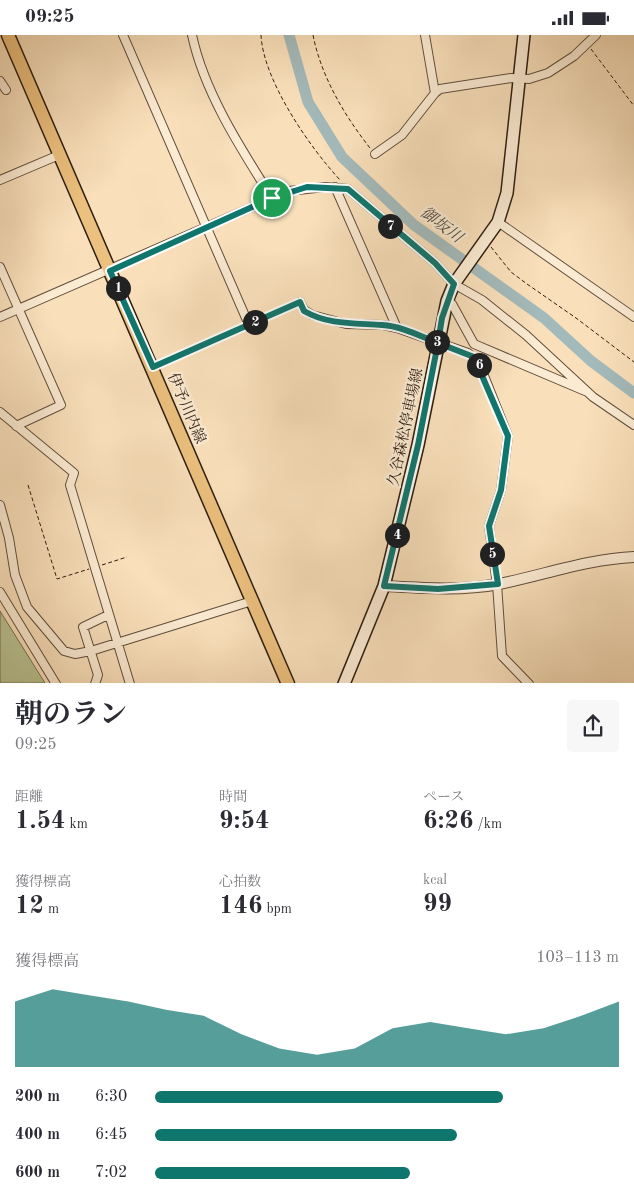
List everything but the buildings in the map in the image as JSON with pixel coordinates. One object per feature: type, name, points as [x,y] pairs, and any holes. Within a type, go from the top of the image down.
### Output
[{"type":"main road","name":"伊予川内線","points":[[8,35],[288,683]]},
{"type":"main road","name":"久谷森松停車場線","points":[[344,683],[384,586],[418,445],[447,301],[456,282],[498,222],[507,193],[524,35]]},
{"type":"street","points":[[123,35],[249,325]]},
{"type":"street","points":[[192,35],[197,58],[209,88],[272,198]]},
{"type":"street","points":[[425,35],[435,93]]},
{"type":"street","points":[[581,35],[586,42]]},
{"type":"street","points":[[375,154],[402,135],[440,89],[511,78],[529,79],[548,73],[574,56],[586,42],[596,35]]},
{"type":"street","points":[[0,81],[6,90]]},
{"type":"street","points":[[0,180],[59,155]]},
{"type":"street","points":[[0,317],[110,271],[272,198],[307,187],[348,189],[456,282],[526,335],[587,392],[634,425]]},
{"type":"street","points":[[334,187],[397,328]]},
{"type":"street","points":[[498,222],[634,317]]},
{"type":"street","points":[[0,267],[61,405],[16,426]]},
{"type":"street","points":[[447,301],[452,304],[474,344],[587,392]]},
{"type":"street","points":[[300,302],[304,311],[327,320],[397,328],[474,357],[508,436],[501,490],[489,526],[498,584],[502,656],[529,683]]},
{"type":"street","points":[[0,412],[74,473],[70,485],[130,683]]},
{"type":"street","points":[[0,505],[9,537],[15,575],[27,607],[64,651],[75,654],[91,651],[252,601]]},
{"type":"street","points":[[384,586],[438,589],[498,584],[590,561],[634,557]]},
{"type":"street","points":[[0,592],[56,683]]},
{"type":"street","points":[[95,683],[98,675],[83,627],[108,615]]},
{"type":"path","points":[[261,35],[266,64],[288,106],[311,144],[348,189]]},
{"type":"path","points":[[313,35],[323,69],[339,103],[375,154]]},
{"type":"path","points":[[586,42],[634,106]]},
{"type":"path","points":[[483,243],[511,272],[527,285],[576,318],[634,362]]},
{"type":"path","points":[[153,367],[300,302]]},
{"type":"path","points":[[28,485],[57,579],[127,557]]},
{"type":"green space","points":[[0,611],[45,683],[0,683]]},
{"type":"waterway","name":"御坂川","points":[[289,35],[308,102],[342,157],[414,225],[544,318],[591,361],[634,393]]},
{"type":"route","points":[[272,198],[110,271],[153,367],[300,302],[304,311],[327,320],[366,326],[383,325],[397,328],[438,343],[418,445],[384,586],[438,589],[498,584],[489,538],[489,526],[501,490],[508,436],[474,357],[468,353],[438,343],[442,318],[454,284],[435,263],[348,189],[307,187],[289,191],[272,198]]}]
